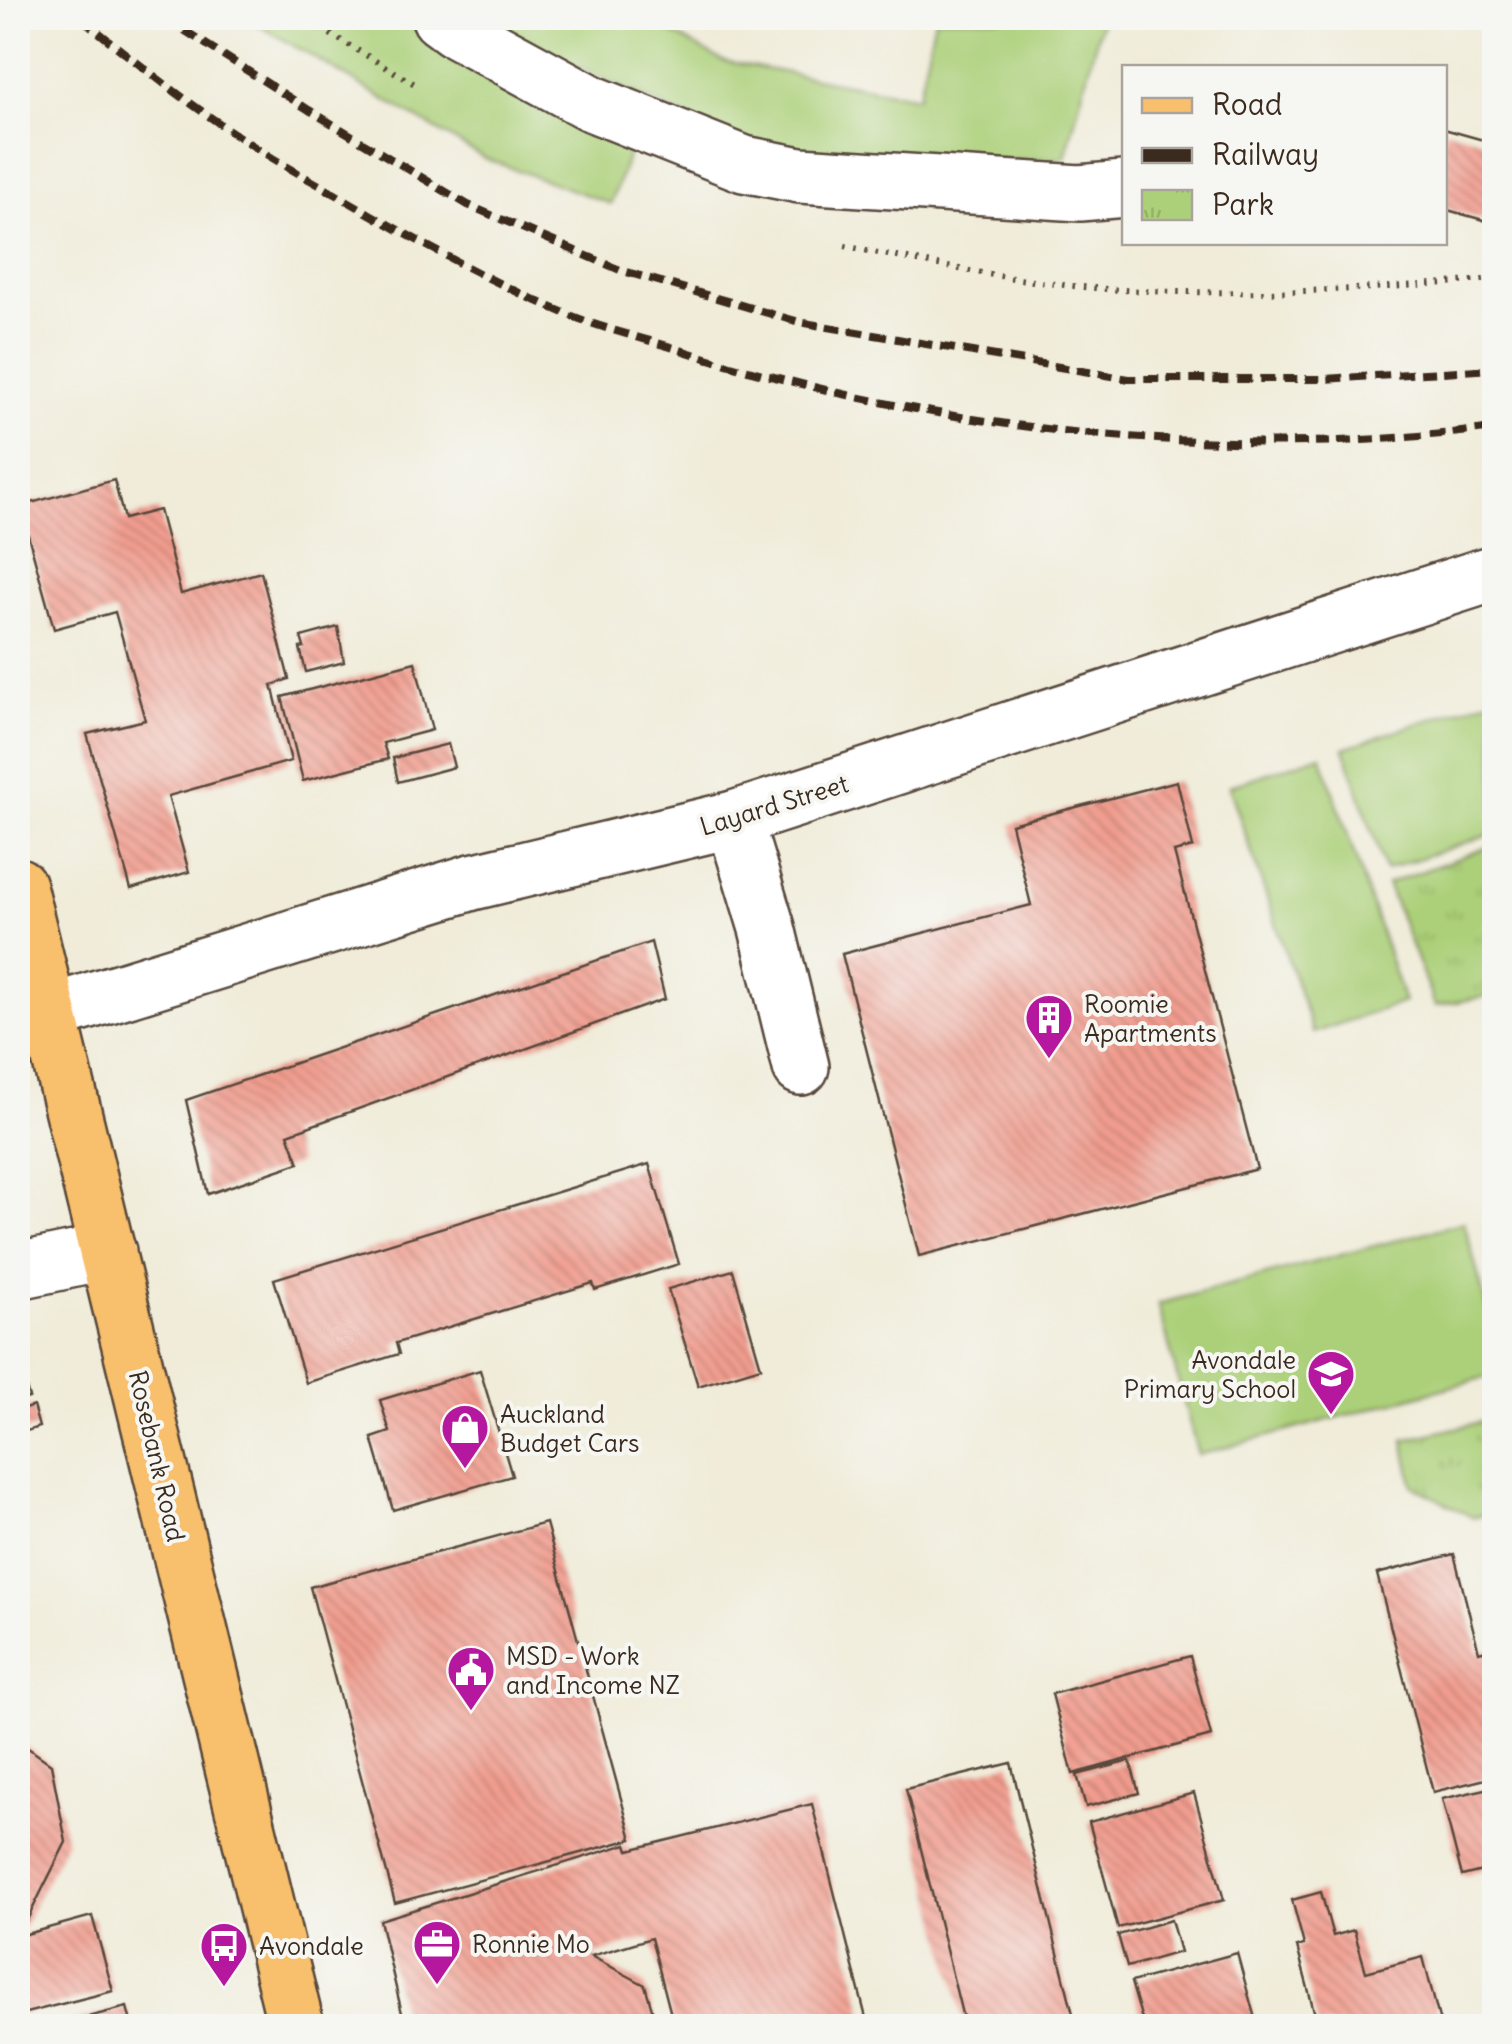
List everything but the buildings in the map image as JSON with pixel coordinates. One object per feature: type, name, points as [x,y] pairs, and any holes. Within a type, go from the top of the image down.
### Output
[{"type":"main road","name":"Rosebank Road","points":[[18,886],[24,940],[108,1252],[296,2026]]},
{"type":"street","points":[[440,18],[591,103],[744,164],[800,175],[1024,190],[1080,193],[1122,189]]},
{"type":"street","name":"Layard Street","points":[[47,1014],[472,882],[734,820],[1494,573]]},
{"type":"street","points":[[734,820],[767,928],[801,1067]]},
{"type":"street","points":[[18,1270],[108,1252]]},
{"type":"path","points":[[835,243],[949,268],[1120,290],[1364,290],[1494,279]]},
{"type":"green space","points":[[247,18],[401,18],[430,42],[629,152],[611,204],[484,158]]},
{"type":"green space","points":[[472,18],[644,18],[723,61],[918,97],[935,18],[1102,18],[1065,158],[990,162],[759,151]]},
{"type":"green space","points":[[1494,698],[1494,833],[1385,870],[1344,748]]},
{"type":"green space","points":[[1321,755],[1404,1002],[1313,1033],[1229,786]]},
{"type":"green space","points":[[1494,845],[1494,995],[1435,1006],[1387,884]]},
{"type":"green space","points":[[1464,1222],[1494,1335],[1494,1375],[1198,1455],[1158,1304]]},
{"type":"green space","points":[[1494,1419],[1494,1512],[1472,1517],[1413,1486],[1404,1440]]},
{"type":"railway","points":[[81,18],[235,134],[418,241],[567,314],[690,353],[788,381],[887,403],[1089,434],[1190,441],[1292,442],[1494,428]]},
{"type":"railway","points":[[165,18],[468,205],[620,270],[799,322],[1129,379],[1324,379],[1494,369]]},
{"type":"place","name":"Roomie Apartments","points":[[1049,1060]]},
{"type":"place","name":"Avondale Primary School","points":[[1331,1416]]},
{"type":"place","name":"Auckland Budget Cars","points":[[465,1470]]},
{"type":"place","name":"MSD - Work and Income NZ","points":[[471,1712]]},
{"type":"place","name":"Ronnie Mo","points":[[437,1986]]},
{"type":"place","name":"Avondale","points":[[224,1988]]}]
